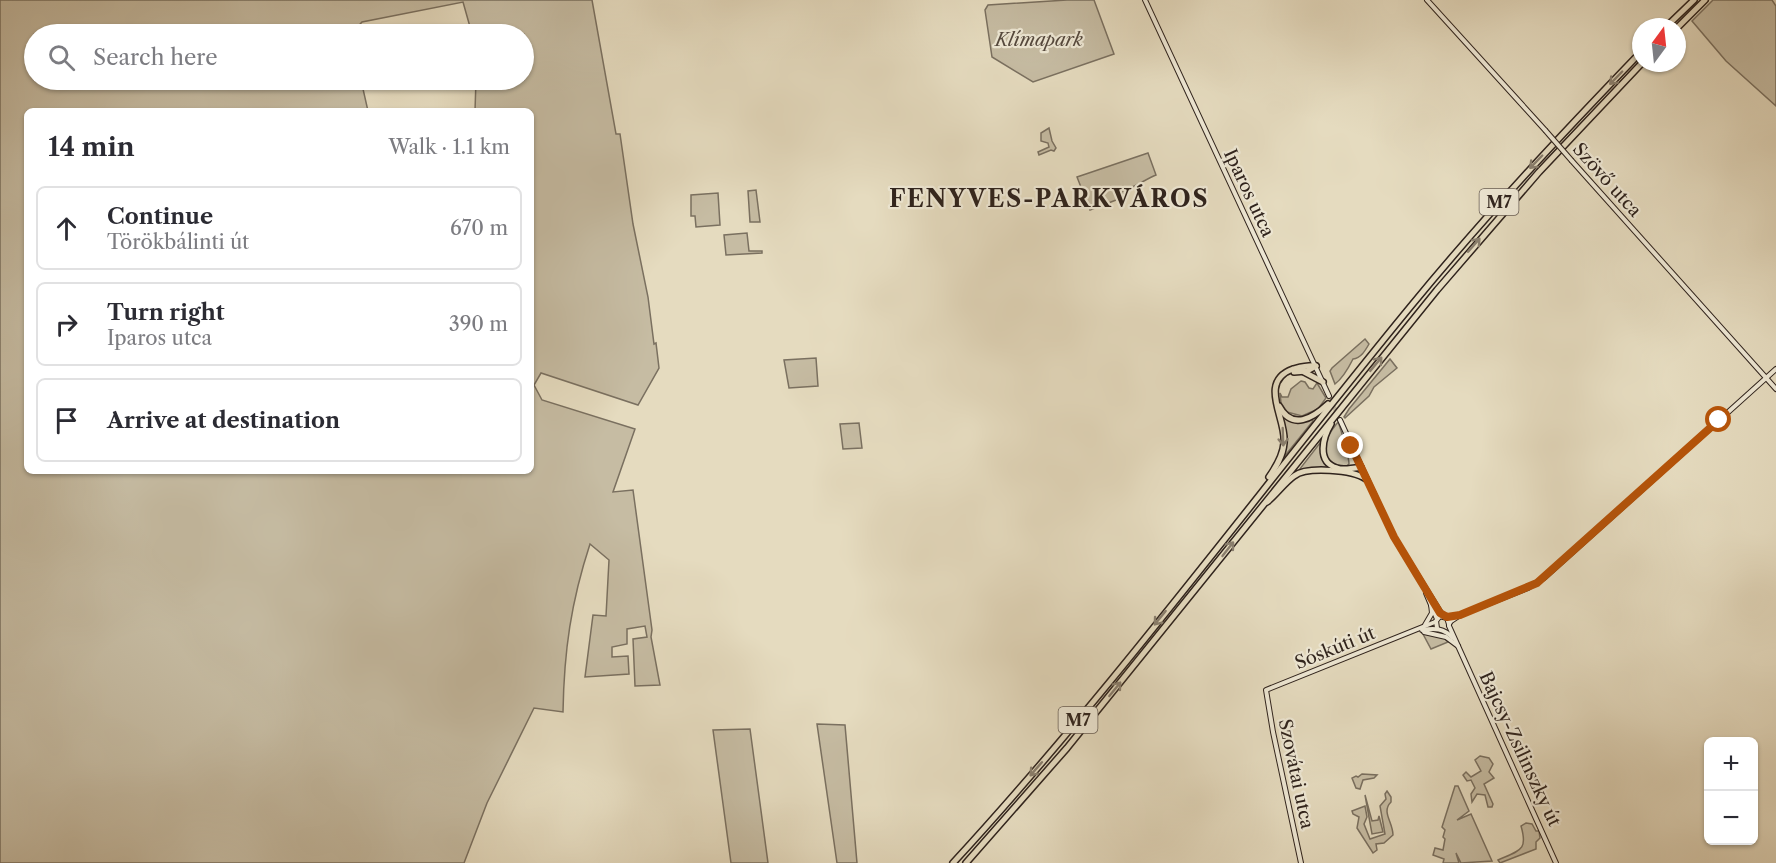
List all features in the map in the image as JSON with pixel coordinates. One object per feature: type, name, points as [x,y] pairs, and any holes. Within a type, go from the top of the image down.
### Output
[{"type":"highway","points":[[1675,18],[1694,0]]},
{"type":"highway","points":[[1686,19],[1705,0]]},
{"type":"highway","name":"M7","points":[[953,863],[1062,738],[1342,391],[1502,199],[1632,62]]},
{"type":"highway","name":"M7","points":[[966,863],[1067,748],[1437,290],[1508,207],[1634,72]]},
{"type":"highway","points":[[1311,356],[1304,368],[1286,376],[1280,383],[1277,391],[1281,410],[1291,418],[1301,420],[1312,417],[1342,391]]},
{"type":"highway","points":[[1252,503],[1282,453],[1283,429],[1274,396],[1277,384],[1285,374],[1316,366]]},
{"type":"highway","points":[[1304,368],[1323,382]]},
{"type":"highway","points":[[1339,409],[1326,432],[1323,452],[1332,466],[1350,470],[1366,479]]},
{"type":"highway","points":[[1350,470],[1357,460]]},
{"type":"highway","points":[[1261,507],[1300,472],[1361,468]]},
{"type":"street","name":"Iparos utca","points":[[1145,0],[1329,396]]},
{"type":"street","name":"Szövő utca","points":[[1427,0],[1776,389]]},
{"type":"street","points":[[1424,587],[1437,628],[1443,630],[1460,615],[1528,588],[1544,578],[1776,369]]},
{"type":"street","points":[[1340,420],[1394,537],[1445,617]]},
{"type":"street","points":[[1415,632],[1430,619],[1431,604]]},
{"type":"street","name":"Sóskúti út","points":[[1266,690],[1415,632],[1436,620],[1460,615]]},
{"type":"street","name":"Bajcsy-Zsilinszky út","points":[[1445,617],[1556,863]]},
{"type":"street","name":"Sóskúti út","points":[[1415,632],[1437,628]]},
{"type":"street","name":"Bajcsy-Zsilinszky út","points":[[1443,630],[1451,635],[1458,646]]},
{"type":"street","points":[[1415,632],[1428,632],[1443,636],[1458,646]]},
{"type":"street","name":"Szovátai utca","points":[[1266,690],[1301,863]]},
{"type":"green space","points":[[0,0],[592,0],[616,134],[620,134],[633,224],[659,368],[638,405],[541,373],[534,385],[542,400],[635,429],[613,492],[633,490],[652,630],[651,637],[660,685],[635,686],[633,639],[647,637],[645,626],[627,629],[627,644],[612,647],[612,657],[628,656],[629,674],[585,677],[593,615],[606,616],[609,560],[590,544],[578,586],[570,627],[563,712],[534,708],[487,803],[464,863],[0,863]]},
{"type":"green space","name":"Klímapark","points":[[1094,0],[1114,54],[1033,82],[992,57],[985,10],[988,5]]},
{"type":"green space","points":[[1713,0],[1772,0],[1776,6],[1776,106],[1726,61],[1692,21]]},
{"type":"green space","points":[[1049,128],[1056,148],[1054,151],[1039,155],[1038,152],[1049,147],[1048,143],[1041,141],[1041,133]]},
{"type":"green space","points":[[1148,153],[1156,175],[1122,191],[1124,197],[1090,210],[1077,177]]},
{"type":"green space","points":[[756,190],[760,222],[750,222],[748,191]]},
{"type":"green space","points":[[718,193],[720,225],[696,227],[695,216],[691,216],[691,195]]},
{"type":"green space","points":[[747,233],[749,251],[762,251],[762,253],[726,255],[724,235]]},
{"type":"green space","points":[[1365,339],[1369,344],[1366,349],[1361,356],[1353,359],[1335,384],[1330,371],[1332,368]]},
{"type":"green space","points":[[816,358],[818,386],[789,388],[784,360]]},
{"type":"green space","points":[[1390,359],[1397,368],[1374,387],[1369,396],[1345,418],[1349,409]]},
{"type":"green space","points":[[1301,381],[1313,389],[1317,383],[1326,398],[1318,409],[1302,416],[1287,412],[1281,403],[1280,393],[1282,397],[1288,397],[1291,389]]},
{"type":"green space","points":[[1282,416],[1296,422],[1312,419],[1313,421],[1284,457]]},
{"type":"green space","points":[[1338,422],[1349,460],[1349,464],[1344,468],[1329,460],[1325,448]]},
{"type":"green space","points":[[859,423],[862,448],[843,449],[840,424]]},
{"type":"green space","points":[[1320,443],[1323,457],[1331,469],[1299,470]]},
{"type":"green space","points":[[1428,633],[1444,638],[1448,642],[1431,649],[1423,634]]},
{"type":"green space","points":[[817,724],[845,725],[857,863],[837,863]]},
{"type":"green space","points":[[750,729],[768,863],[731,863],[713,730]]},
{"type":"green space","points":[[1480,756],[1489,758],[1493,764],[1489,772],[1494,778],[1484,784],[1493,804],[1492,807],[1488,807],[1485,795],[1477,794],[1472,802],[1471,794],[1475,788],[1471,780],[1467,781],[1463,775],[1466,772],[1471,777],[1481,771],[1475,760]]},
{"type":"green space","points":[[1362,774],[1377,775],[1374,778],[1363,780],[1360,789],[1356,788],[1352,778]]},
{"type":"green space","points":[[1455,786],[1458,786],[1469,811],[1457,820],[1471,814],[1492,861],[1461,863],[1456,853],[1459,863],[1443,863],[1444,859],[1433,855],[1435,848],[1443,850],[1445,830],[1442,827]]},
{"type":"green space","points":[[1387,791],[1391,797],[1387,813],[1393,835],[1384,843],[1376,844],[1377,850],[1373,853],[1357,828],[1359,817],[1352,811],[1365,806],[1367,817],[1364,824],[1370,839],[1385,834],[1380,806],[1386,799]]},
{"type":"green space","points":[[1365,795],[1372,821],[1378,820],[1379,816],[1383,832],[1372,834]]},
{"type":"green space","points":[[1526,823],[1532,824],[1536,831],[1539,831],[1540,838],[1536,842],[1536,849],[1500,863],[1498,860],[1517,851],[1523,845],[1521,826]]},
{"type":"tunnel","points":[[1329,396],[1340,420]]},
{"type":"district","name":"FENYVES-PARKVÁROS","points":[[1049,199]]},
{"type":"route","points":[[1351,446],[1401,550],[1440,613],[1447,617],[1460,615],[1508,597],[1544,578],[1719,420]]}]
